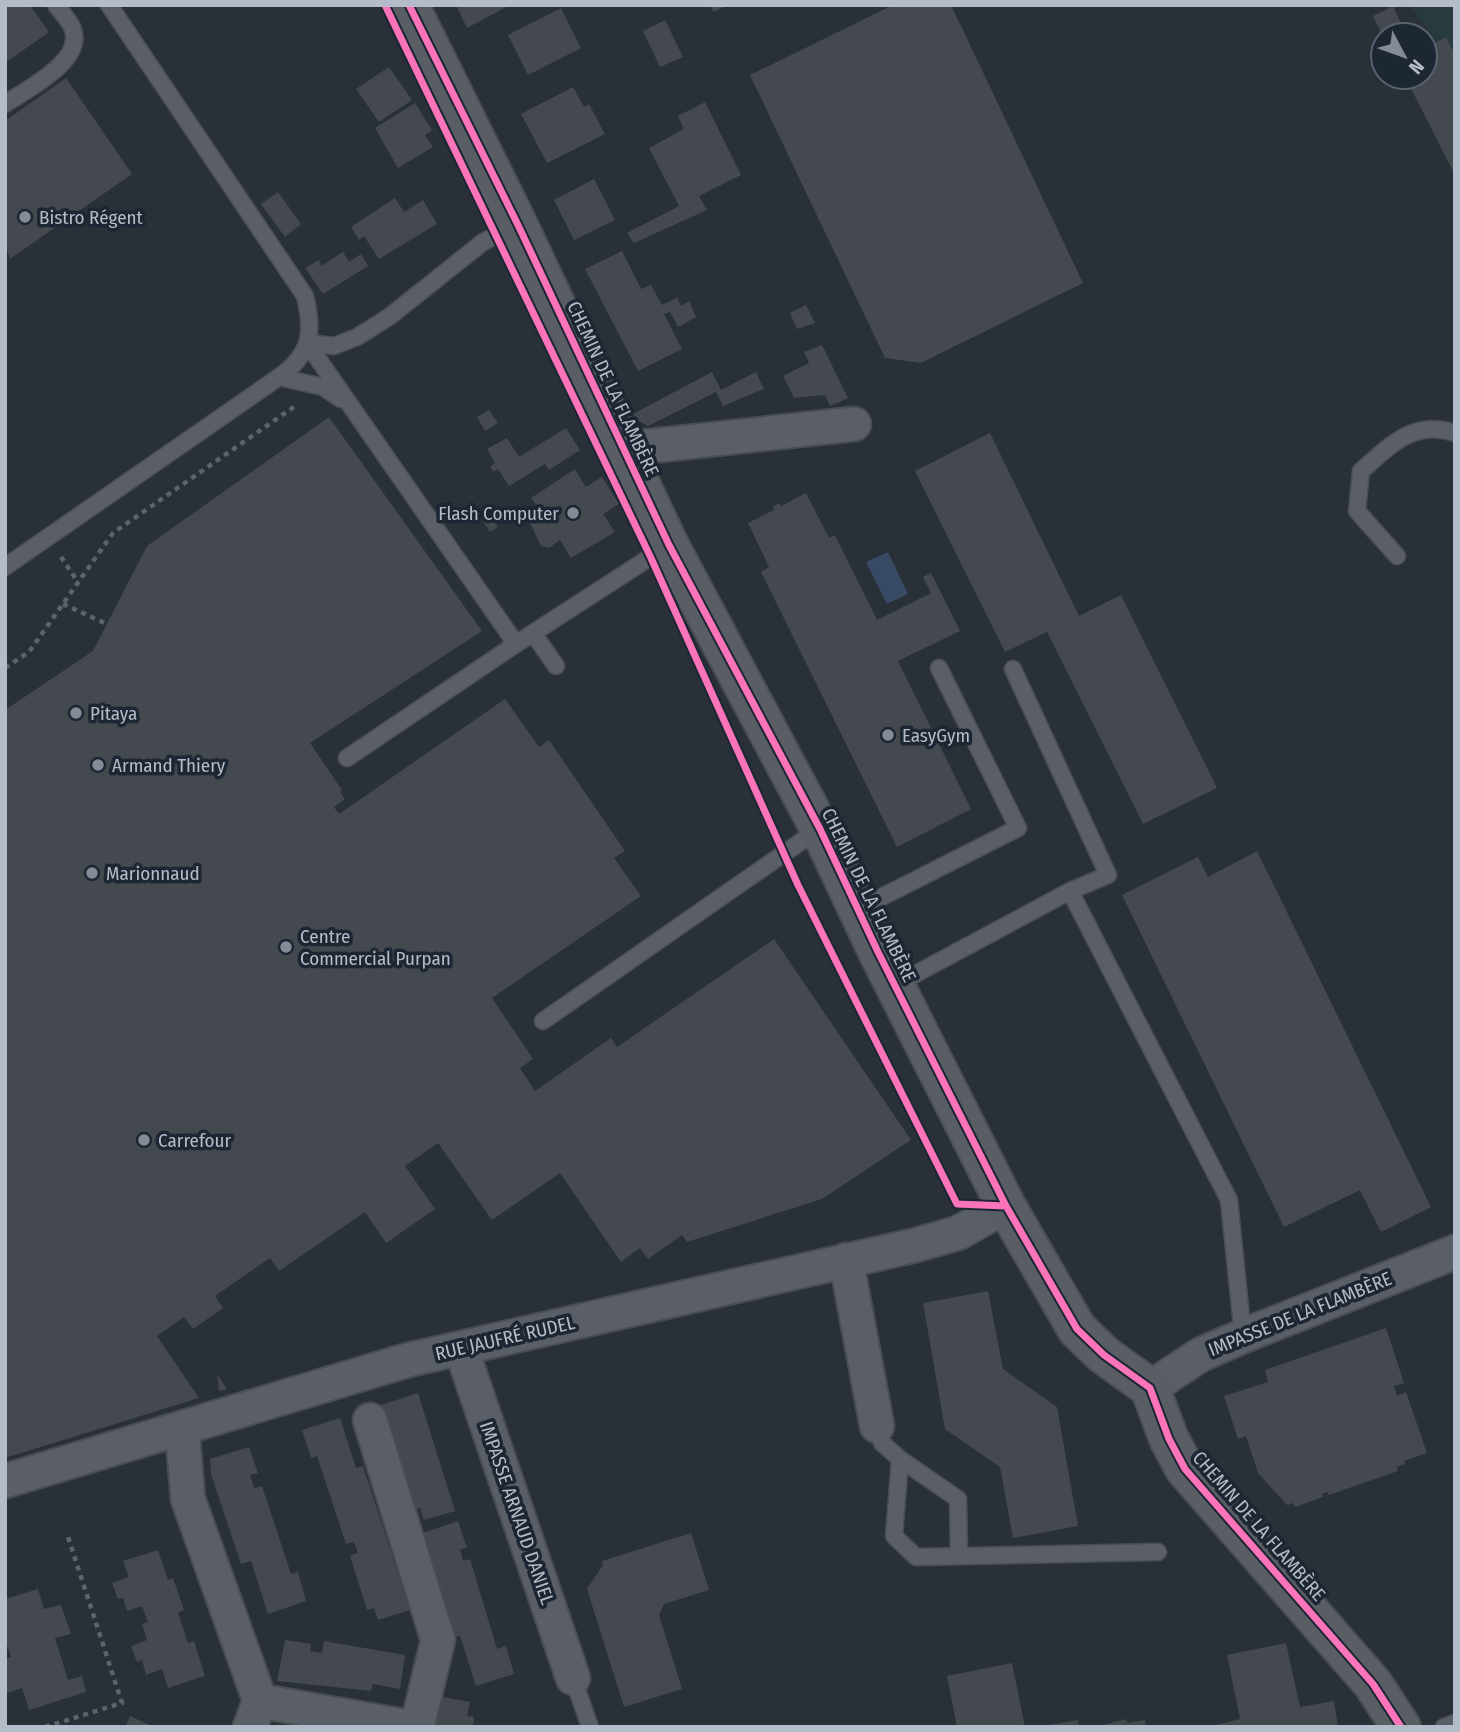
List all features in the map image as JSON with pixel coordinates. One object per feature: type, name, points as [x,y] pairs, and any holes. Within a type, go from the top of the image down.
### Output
[{"type":"street","name":"CHEMIN DE LA FLAMBÈRE","points":[[409,5],[518,225],[669,545],[820,829],[857,909],[1006,1206],[1077,1329],[1104,1355],[1150,1388],[1169,1439],[1185,1469],[1373,1684],[1401,1727]]},
{"type":"street","points":[[623,449],[853,424]]},
{"type":"street","name":"RUE JAUFRÉ RUDEL","points":[[5,1481],[371,1371],[958,1233],[1006,1206]]},
{"type":"street","name":"IMPASSE DE LA FLAMBÈRE","points":[[1150,1388],[1200,1355],[1455,1252]]},
{"type":"street","points":[[846,1260],[877,1426]]},
{"type":"street","name":"IMPASSE ARNAUD DANIEL","points":[[461,1348],[573,1678]]},
{"type":"street","points":[[370,1420],[439,1640],[417,1727]]},
{"type":"street","points":[[182,1428],[188,1499],[255,1714],[409,1727]]},
{"type":"lane","points":[[5,104],[69,58],[75,43],[73,29],[56,5]]},
{"type":"lane","points":[[5,567],[297,364],[307,343],[311,322],[305,296],[109,5]]},
{"type":"lane","points":[[307,343],[334,346],[357,337],[389,317],[483,242],[518,225]]},
{"type":"lane","points":[[307,343],[516,644]]},
{"type":"lane","points":[[279,377],[323,387],[348,404]]},
{"type":"lane","points":[[1397,556],[1357,511],[1361,471],[1405,433],[1446,430],[1455,433]]},
{"type":"lane","points":[[347,758],[669,545]]},
{"type":"lane","points":[[533,633],[556,666]]},
{"type":"lane","points":[[857,909],[1018,828],[939,668]]},
{"type":"lane","points":[[895,985],[1070,891],[1108,875],[1013,668]]},
{"type":"lane","points":[[543,1021],[820,829]]},
{"type":"lane","points":[[1070,891],[1229,1200],[1243,1336]]},
{"type":"lane","points":[[877,1426],[882,1443],[900,1459],[958,1499],[959,1556]]},
{"type":"lane","points":[[900,1459],[894,1535],[916,1557],[1157,1552]]},
{"type":"lane","points":[[573,1678],[590,1727]]},
{"type":"lane","points":[[1444,1727],[1455,1723]]},
{"type":"path","points":[[5,668],[29,652],[113,533],[323,387]]},
{"type":"path","points":[[56,551],[78,582]]},
{"type":"path","points":[[63,604],[107,624]]},
{"type":"path","points":[[45,1727],[122,1703],[68,1537]]},
{"type":"green space","points":[[1410,5],[1455,5],[1455,67],[1439,45],[1439,21],[1422,21]]},
{"type":"water","points":[[888,552],[908,594],[887,604],[866,562]]},
{"type":"building","points":[[5,5],[30,5],[49,32],[5,63]]},
{"type":"building","points":[[456,5],[510,5],[467,28]]},
{"type":"building","points":[[710,5],[727,5],[714,12]]},
{"type":"building","points":[[893,5],[951,5],[1083,283],[921,363],[885,358],[750,75]]},
{"type":"building","points":[[1393,6],[1400,21],[1375,21],[1373,16]]},
{"type":"building","points":[[561,8],[581,48],[528,75],[508,35]]},
{"type":"building","points":[[665,20],[683,57],[660,67],[643,31]]},
{"type":"building","points":[[1446,37],[1455,55],[1455,175],[1412,91],[1439,91],[1439,41]]},
{"type":"building","points":[[389,67],[412,100],[379,122],[356,89]]},
{"type":"building","points":[[66,78],[132,174],[10,259],[5,242],[5,121]]},
{"type":"building","points":[[573,87],[584,107],[589,104],[605,134],[547,163],[521,114]]},
{"type":"building","points":[[705,102],[741,175],[699,196],[707,210],[634,243],[627,233],[679,206],[649,148],[684,129],[678,116]]},
{"type":"building","points":[[415,103],[432,130],[425,135],[433,147],[398,168],[375,128]]},
{"type":"building","points":[[594,179],[615,220],[574,240],[554,200]]},
{"type":"building","points":[[278,192],[301,224],[285,237],[261,204]]},
{"type":"building","points":[[395,198],[404,212],[423,200],[437,224],[379,259],[364,236],[359,240],[351,227]]},
{"type":"building","points":[[622,251],[641,289],[651,285],[662,305],[677,298],[681,306],[689,301],[696,317],[678,327],[670,312],[664,314],[682,349],[638,371],[585,269]]},
{"type":"building","points":[[343,252],[349,262],[361,254],[368,266],[323,294],[305,268],[319,260],[321,266]]},
{"type":"building","points":[[806,305],[815,323],[797,329],[790,313]]},
{"type":"building","points":[[822,345],[848,398],[830,406],[825,395],[794,398],[783,376],[809,363],[804,352]]},
{"type":"building","points":[[712,372],[721,390],[756,372],[764,389],[723,406],[716,392],[648,426],[637,420],[633,414]]},
{"type":"building","points":[[489,410],[498,423],[485,431],[477,417]]},
{"type":"building","name":"Centre Commercial Purpan","points":[[329,417],[482,631],[310,743],[342,790],[340,792],[345,799],[334,807],[339,814],[505,699],[539,747],[549,740],[625,851],[614,858],[641,896],[492,998],[533,1059],[520,1068],[535,1091],[611,1038],[617,1047],[774,939],[911,1140],[822,1199],[687,1242],[682,1235],[648,1259],[640,1248],[621,1262],[560,1173],[492,1220],[438,1143],[405,1166],[435,1209],[386,1243],[365,1212],[279,1271],[270,1258],[215,1296],[223,1308],[193,1329],[184,1317],[157,1336],[199,1398],[5,1458],[5,710],[93,651],[147,546]]},
{"type":"building","points":[[566,428],[580,450],[549,470],[545,464],[509,486],[498,469],[494,472],[490,467],[495,463],[487,449],[507,438],[519,457]]},
{"type":"building","points":[[990,433],[1079,616],[1121,595],[1217,788],[1143,824],[1047,632],[1005,652],[915,471]]},
{"type":"building","name":"Flash Computer","points":[[575,469],[586,487],[602,477],[619,504],[603,514],[615,532],[571,558],[560,540],[549,548],[541,546],[529,521],[542,513],[531,498]]},
{"type":"building","name":"EasyGym","points":[[806,493],[829,538],[835,535],[877,620],[931,593],[923,577],[931,573],[960,631],[898,661],[971,809],[897,847],[761,572],[769,567],[748,523],[774,510],[773,506],[780,503],[781,506]]},
{"type":"building","points":[[489,514],[498,527],[490,532],[481,518]]},
{"type":"building","points":[[1257,851],[1431,1207],[1381,1232],[1360,1190],[1284,1227],[1122,895],[1198,857],[1208,877]]},
{"type":"building","points":[[988,1291],[1003,1369],[1057,1407],[1078,1526],[1013,1538],[1000,1467],[945,1429],[923,1303]]},
{"type":"building","points":[[1386,1328],[1404,1383],[1394,1386],[1397,1396],[1406,1392],[1427,1453],[1404,1461],[1405,1464],[1397,1467],[1398,1471],[1329,1495],[1327,1492],[1322,1494],[1323,1497],[1295,1507],[1293,1503],[1287,1505],[1258,1473],[1246,1436],[1238,1439],[1224,1396],[1268,1382],[1265,1370]]},
{"type":"building","points":[[217,1374],[227,1389],[219,1391]]},
{"type":"building","points":[[418,1393],[455,1511],[424,1520],[420,1508],[412,1510],[378,1406]]},
{"type":"building","points":[[340,1418],[356,1468],[363,1466],[410,1610],[378,1620],[374,1608],[367,1610],[350,1556],[358,1553],[354,1542],[346,1544],[317,1456],[311,1458],[302,1430]]},
{"type":"building","points":[[249,1447],[258,1473],[250,1475],[254,1488],[262,1486],[291,1574],[298,1572],[306,1601],[268,1614],[251,1561],[241,1564],[211,1474],[210,1459]]},
{"type":"building","points":[[458,1521],[467,1548],[460,1549],[463,1561],[470,1559],[497,1649],[506,1646],[514,1674],[476,1686],[460,1636],[452,1638],[420,1534]]},
{"type":"building","points":[[691,1533],[709,1590],[664,1604],[659,1615],[682,1689],[624,1707],[587,1589],[603,1565],[602,1561]]},
{"type":"building","points":[[158,1550],[168,1580],[173,1578],[184,1610],[178,1613],[188,1643],[194,1641],[205,1676],[168,1688],[162,1669],[146,1675],[142,1660],[137,1662],[131,1646],[147,1640],[142,1624],[148,1622],[142,1606],[127,1611],[123,1598],[118,1599],[112,1583],[129,1577],[123,1561]]},
{"type":"building","points":[[38,1589],[44,1609],[61,1605],[71,1634],[55,1638],[68,1680],[82,1676],[86,1692],[29,1710],[22,1688],[7,1693],[5,1688],[5,1659],[11,1657],[5,1639],[5,1599]]},
{"type":"building","points":[[285,1640],[311,1644],[310,1651],[322,1653],[324,1641],[405,1655],[400,1689],[373,1684],[371,1691],[277,1681]]},
{"type":"building","points":[[1286,1643],[1300,1707],[1334,1701],[1338,1727],[1208,1727],[1240,1719],[1227,1655]]},
{"type":"building","points":[[1012,1663],[1025,1727],[957,1727],[947,1676]]},
{"type":"building","points":[[437,1696],[470,1702],[467,1716],[474,1717],[473,1727],[432,1727]]},
{"type":"building","points":[[130,1716],[154,1727],[125,1727]]},
{"type":"building","points":[[1126,1719],[1127,1723],[1145,1720],[1146,1727],[1095,1727]]},
{"type":"building","points":[[1078,1720],[1079,1727],[1049,1727],[1049,1725]]},
{"type":"cycle path","points":[[385,5],[651,558],[798,885],[957,1204],[1006,1206]]},
{"type":"cycle path","points":[[409,5],[518,225],[669,545],[820,829],[878,952],[1006,1206],[1077,1329],[1104,1355],[1150,1388],[1169,1439],[1185,1469],[1373,1684],[1401,1727]]},
{"type":"place","name":"Bistro Régent","points":[[25,217]]},
{"type":"place","name":"Flash Computer","points":[[573,513]]},
{"type":"place","name":"Pitaya","points":[[76,713]]},
{"type":"place","name":"EasyGym","points":[[888,735]]},
{"type":"place","name":"Armand Thiery","points":[[98,765]]},
{"type":"place","name":"Marionnaud","points":[[92,873]]},
{"type":"place","name":"Centre Commercial Purpan","points":[[286,947]]},
{"type":"place","name":"Carrefour","points":[[144,1140]]}]
